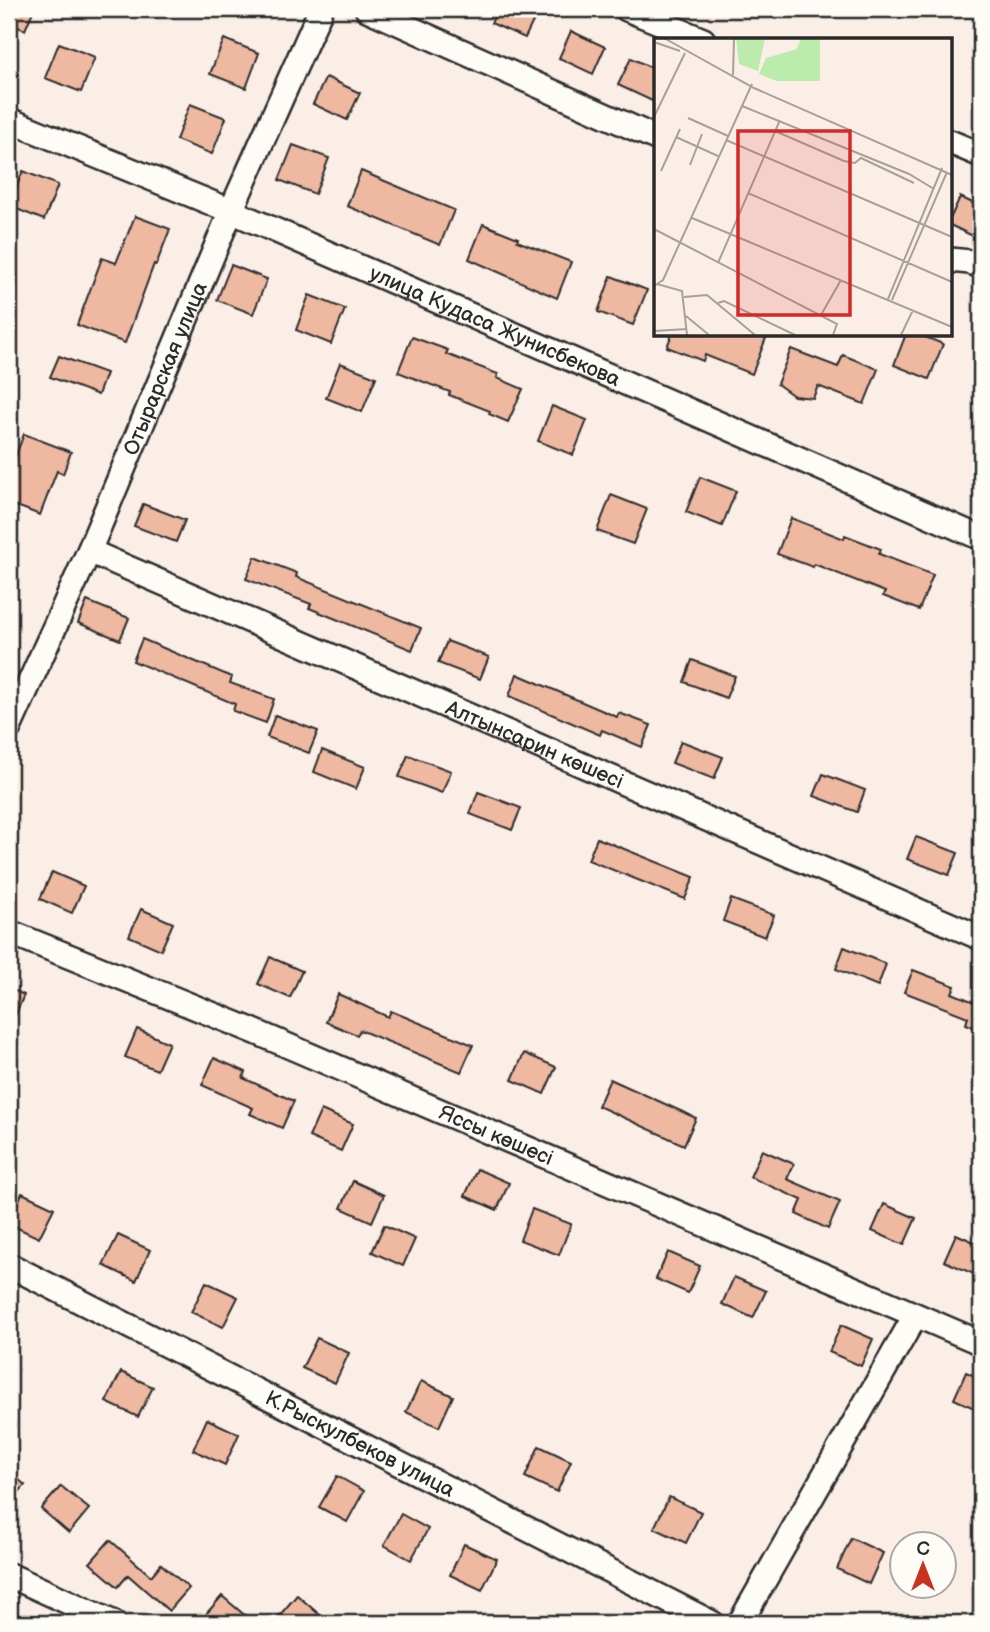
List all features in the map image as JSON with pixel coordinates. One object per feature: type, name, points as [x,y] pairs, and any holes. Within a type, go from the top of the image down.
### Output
[{"type":"street","name":"Отырарская улица","points":[[9,728],[89,551],[230,211],[321,9]]},
{"type":"street","points":[[367,9],[654,137]]},
{"type":"street","points":[[627,9],[698,38]]},
{"type":"street","name":"улица Кудаса Жунисбекова","points":[[9,120],[230,211],[981,538]]},
{"type":"street","points":[[951,142],[981,155]]},
{"type":"street","points":[[951,260],[981,266]]},
{"type":"street","name":"Алтынсарин көшесі","points":[[89,551],[981,938]]},
{"type":"street","name":"Яссы көшесі","points":[[9,932],[251,1030],[981,1343]]},
{"type":"street","name":"К.Рыскулбеков улица","points":[[9,1265],[712,1623]]},
{"type":"street","points":[[740,1623],[915,1316]]},
{"type":"street","points":[[9,1575],[114,1623]]},
{"type":"building","points":[[9,9],[34,9],[25,30],[9,23]]},
{"type":"building","points":[[498,9],[539,9],[525,38],[491,23]]},
{"type":"building","points":[[571,31],[605,47],[593,74],[559,58]]},
{"type":"building","points":[[224,39],[259,53],[246,88],[210,74]]},
{"type":"building","points":[[59,43],[95,57],[81,92],[45,78]]},
{"type":"building","points":[[631,58],[654,69],[652,101],[618,85]]},
{"type":"building","points":[[326,77],[360,93],[347,120],[313,104]]},
{"type":"building","points":[[190,104],[226,118],[212,154],[176,140]]},
{"type":"building","points":[[293,145],[329,158],[315,194],[279,180]]},
{"type":"building","points":[[23,171],[58,185],[44,220],[9,206]]},
{"type":"building","points":[[361,171],[454,210],[440,245],[347,206]]},
{"type":"building","points":[[960,197],[981,207],[981,240],[951,225],[951,217]]},
{"type":"building","points":[[135,216],[170,229],[125,343],[77,325],[102,258],[116,263]]},
{"type":"building","points":[[483,224],[518,238],[517,241],[571,262],[557,298],[469,259]]},
{"type":"building","points":[[231,265],[267,279],[253,314],[217,300]]},
{"type":"building","points":[[611,276],[647,290],[633,325],[598,312]]},
{"type":"building","points":[[309,295],[345,309],[331,344],[296,330]]},
{"type":"building","points":[[671,336],[766,338],[752,374],[705,355],[703,361],[667,347]]},
{"type":"building","points":[[905,336],[923,336],[943,344],[929,379],[894,365]]},
{"type":"building","points":[[412,337],[448,350],[446,354],[498,374],[497,378],[523,389],[508,422],[489,414],[490,411],[449,395],[450,392],[398,372]]},
{"type":"building","points":[[791,349],[838,367],[843,355],[878,369],[864,404],[818,386],[813,398],[794,396],[777,384]]},
{"type":"building","points":[[59,356],[106,373],[98,395],[50,377]]},
{"type":"building","points":[[340,363],[376,377],[362,412],[326,398]]},
{"type":"building","points":[[552,406],[587,420],[573,455],[538,441]]},
{"type":"building","points":[[24,434],[71,452],[63,474],[57,471],[40,515],[9,503],[9,473]]},
{"type":"building","points":[[700,477],[736,491],[722,526],[686,512]]},
{"type":"building","points":[[611,495],[647,509],[633,544],[597,531]]},
{"type":"building","points":[[143,504],[185,520],[176,542],[134,526]]},
{"type":"building","points":[[791,518],[844,539],[845,535],[881,549],[879,554],[933,575],[919,610],[883,596],[885,592],[814,564],[813,567],[777,554]]},
{"type":"building","points":[[255,557],[297,573],[296,577],[421,628],[412,650],[309,608],[311,604],[246,579]]},
{"type":"building","points":[[87,601],[129,618],[120,640],[78,623]]},
{"type":"building","points":[[142,639],[232,677],[230,683],[274,699],[266,723],[233,711],[235,704],[133,661]]},
{"type":"building","points":[[447,641],[489,657],[480,679],[438,663]]},
{"type":"building","points":[[692,660],[735,676],[726,698],[684,682]]},
{"type":"building","points":[[517,674],[617,717],[619,713],[651,725],[642,747],[602,730],[600,735],[509,696]]},
{"type":"building","points":[[275,715],[318,731],[309,753],[267,737]]},
{"type":"building","points":[[681,741],[723,757],[714,779],[672,763]]},
{"type":"building","points":[[322,750],[365,767],[356,789],[314,772]]},
{"type":"building","points":[[408,755],[451,771],[442,793],[399,777]]},
{"type":"building","points":[[823,774],[865,790],[857,812],[814,796]]},
{"type":"building","points":[[478,792],[521,808],[512,830],[470,814]]},
{"type":"building","points":[[916,837],[958,853],[949,875],[907,859]]},
{"type":"building","points":[[597,838],[694,877],[685,899],[588,860]]},
{"type":"building","points":[[52,872],[84,886],[72,913],[40,899]]},
{"type":"building","points":[[731,899],[774,915],[765,937],[723,921]]},
{"type":"building","points":[[141,909],[173,923],[161,950],[129,936]]},
{"type":"building","points":[[844,947],[886,964],[878,986],[836,969]]},
{"type":"building","points":[[270,957],[302,971],[290,998],[258,984]]},
{"type":"building","points":[[913,970],[955,986],[952,993],[974,1002],[981,987],[981,1030],[966,1024],[968,1017],[904,992]]},
{"type":"building","points":[[9,988],[24,995],[9,1030]]},
{"type":"building","points":[[338,994],[388,1017],[391,1011],[473,1045],[461,1072],[360,1030],[357,1035],[326,1022]]},
{"type":"building","points":[[137,1029],[169,1043],[157,1070],[125,1057]]},
{"type":"building","points":[[524,1053],[556,1067],[544,1094],[512,1080]]},
{"type":"building","points":[[214,1058],[246,1072],[243,1078],[294,1101],[282,1128],[250,1114],[253,1108],[202,1085]]},
{"type":"building","points":[[610,1079],[696,1118],[684,1145],[598,1106]]},
{"type":"building","points":[[321,1110],[353,1124],[341,1151],[309,1137]]},
{"type":"building","points":[[762,1150],[794,1164],[787,1179],[840,1202],[828,1229],[796,1214],[802,1200],[750,1177]]},
{"type":"building","points":[[477,1169],[509,1183],[497,1210],[465,1196]]},
{"type":"building","points":[[353,1181],[384,1195],[372,1222],[341,1208]]},
{"type":"building","points":[[22,1193],[54,1208],[39,1238],[9,1224]]},
{"type":"building","points":[[884,1204],[916,1218],[904,1245],[872,1231]]},
{"type":"building","points":[[532,1209],[571,1224],[559,1255],[520,1240]]},
{"type":"building","points":[[384,1225],[415,1239],[403,1266],[372,1252]]},
{"type":"building","points":[[956,1234],[981,1245],[981,1264],[976,1275],[944,1261]]},
{"type":"building","points":[[118,1235],[150,1250],[136,1281],[103,1265]]},
{"type":"building","points":[[668,1252],[700,1266],[688,1293],[656,1279]]},
{"type":"building","points":[[734,1277],[766,1291],[753,1318],[722,1304]]},
{"type":"building","points":[[206,1282],[238,1297],[223,1327],[191,1312]]},
{"type":"building","points":[[841,1325],[873,1339],[861,1366],[829,1352]]},
{"type":"building","points":[[317,1338],[349,1353],[335,1383],[302,1368]]},
{"type":"building","points":[[121,1372],[153,1387],[138,1417],[106,1402]]},
{"type":"building","points":[[966,1372],[981,1379],[981,1411],[954,1399]]},
{"type":"building","points":[[421,1381],[453,1396],[439,1427],[406,1412]]},
{"type":"building","points":[[207,1419],[239,1434],[225,1465],[193,1450]]},
{"type":"building","points":[[539,1446],[571,1461],[557,1492],[525,1477]]},
{"type":"building","points":[[9,1471],[25,1485],[9,1504]]},
{"type":"building","points":[[337,1476],[364,1491],[347,1522],[319,1507]]},
{"type":"building","points":[[61,1486],[89,1509],[69,1533],[41,1509]]},
{"type":"building","points":[[669,1497],[701,1512],[686,1543],[654,1528]]},
{"type":"building","points":[[401,1514],[428,1529],[411,1560],[384,1545]]},
{"type":"building","points":[[851,1538],[883,1553],[869,1584],[837,1569]]},
{"type":"building","points":[[110,1540],[151,1576],[161,1564],[189,1588],[169,1611],[128,1575],[118,1587],[90,1563]]},
{"type":"building","points":[[464,1544],[497,1559],[482,1590],[450,1575]]},
{"type":"building","points":[[297,1595],[329,1623],[273,1623]]},
{"type":"building","points":[[222,1596],[254,1623],[198,1623]]}]
